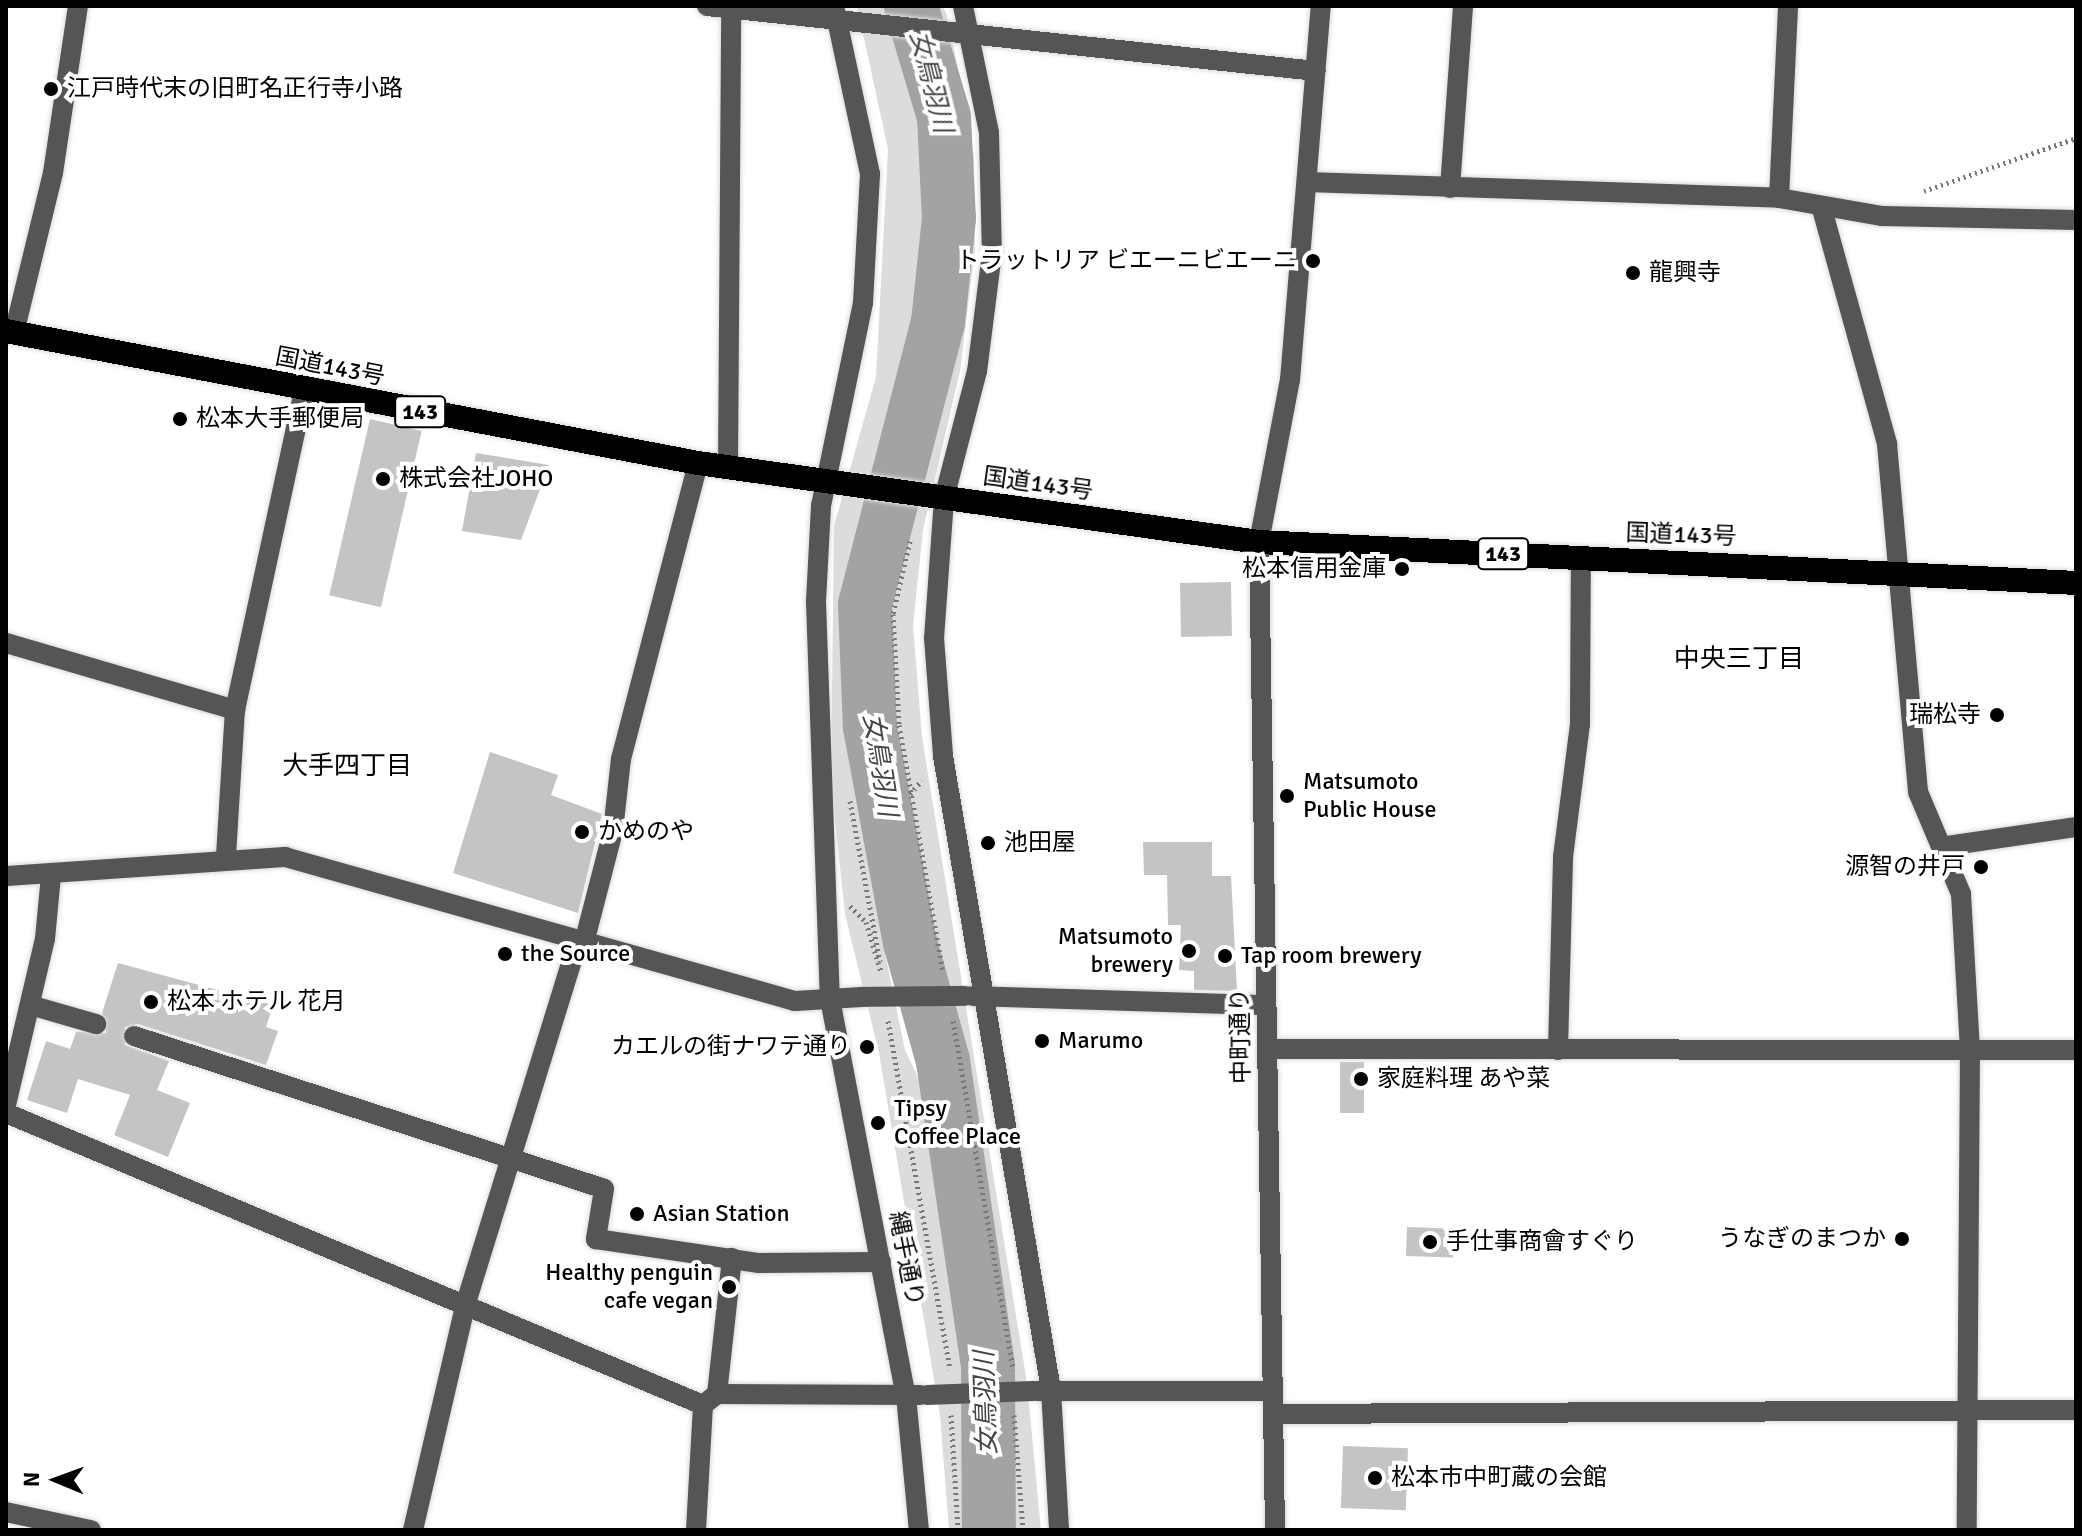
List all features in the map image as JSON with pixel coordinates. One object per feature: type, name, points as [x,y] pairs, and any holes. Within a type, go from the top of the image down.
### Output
[{"type":"highway","name":"国道143号","points":[[10,332],[304,391],[698,463],[830,485],[1259,542],[2076,583]]},
{"type":"street","points":[[10,332],[53,173],[78,6]]},
{"type":"street","points":[[707,6],[842,16],[966,34],[1316,71]]},
{"type":"street","points":[[963,6],[966,34],[989,133],[992,253],[977,371],[938,499],[934,638],[961,996],[1042,1390],[1059,1530]]},
{"type":"street","name":"中町通り","points":[[1275,1530],[1259,542],[1290,380],[1309,182],[1321,6]]},
{"type":"street","points":[[1450,188],[1463,6]]},
{"type":"street","points":[[1779,198],[1788,6]]},
{"type":"street","points":[[728,468],[731,10]]},
{"type":"street","name":"縄手通り","points":[[842,16],[870,174],[863,303],[830,485],[816,602],[830,999],[906,1396],[919,1530]]},
{"type":"street","points":[[1309,182],[1779,198],[1822,209],[1882,216],[2076,220]]},
{"type":"street","points":[[1822,209],[1887,444],[1918,792],[1947,846],[1961,894],[1970,1049],[1967,1530]]},
{"type":"street","points":[[226,856],[235,710],[304,391]]},
{"type":"street","points":[[413,1530],[465,1306],[581,942],[613,831],[621,759],[698,463]]},
{"type":"street","points":[[1558,1050],[1563,857],[1580,724],[1581,559]]},
{"type":"street","points":[[6,643],[235,710]]},
{"type":"street","points":[[1947,846],[2076,827]]},
{"type":"street","points":[[6,876],[51,875],[226,856],[285,857],[795,1001],[961,996],[1266,1005]]},
{"type":"street","points":[[6,1105],[30,1005],[51,875]]},
{"type":"street","points":[[30,1005],[96,1024]]},
{"type":"street","points":[[134,1036],[509,1162],[604,1189],[596,1239],[732,1258],[881,1262]]},
{"type":"street","points":[[1267,1049],[2076,1050]]},
{"type":"street","points":[[6,1113],[465,1306],[710,1399],[1042,1390],[1272,1391]]},
{"type":"street","points":[[696,1530],[710,1399],[732,1258]]},
{"type":"street","points":[[1273,1414],[2076,1410]]},
{"type":"street","points":[[6,1512],[91,1530]]},
{"type":"path","points":[[1882,216],[1924,191],[2076,138]]},
{"type":"path","points":[[910,541],[893,614],[910,794],[961,996],[1014,1379]]},
{"type":"path","points":[[910,794],[923,782]]},
{"type":"path","points":[[848,791],[880,962]]},
{"type":"path","points":[[854,906],[873,955]]},
{"type":"path","points":[[891,1044],[954,1388]]},
{"type":"path","points":[[952,1402],[958,1530]]},
{"type":"path","points":[[1014,1416],[1023,1530]]},
{"type":"shaded area","points":[[857,6],[900,6],[916,40],[937,143],[940,231],[928,320],[867,501],[846,650],[883,943],[905,1050],[931,1105],[955,1201],[970,1378],[965,1416],[972,1530],[949,1530],[940,1415],[879,1053],[845,914],[831,780],[834,526],[876,377],[888,149]]},
{"type":"shaded area","points":[[915,6],[943,6],[949,21],[974,157],[975,249],[960,371],[923,530],[913,626],[922,737],[1027,1383],[1041,1530],[996,1530],[995,1370],[974,1212],[947,1043],[918,942],[881,727],[877,609],[905,528],[947,327],[957,220],[952,114]]},
{"type":"building","name":"株式会社JOHO","points":[[370,419],[422,431],[381,607],[329,595]]},
{"type":"building","points":[[476,453],[549,465],[521,540],[462,531]]},
{"type":"building","points":[[1231,582],[1232,636],[1181,637],[1180,583]]},
{"type":"building","points":[[490,752],[558,775],[551,795],[602,814],[578,913],[453,873]]},
{"type":"building","points":[[1143,842],[1212,842],[1212,876],[1231,876],[1237,991],[1194,990],[1194,971],[1179,970],[1181,925],[1168,925],[1167,875],[1144,875]]},
{"type":"building","points":[[118,963],[273,1005],[266,1027],[278,1031],[266,1065],[138,1024],[125,1027],[125,1045],[169,1061],[157,1090],[190,1103],[168,1157],[114,1135],[130,1095],[78,1079],[67,1113],[27,1100],[46,1041],[70,1049],[76,1032],[106,1033],[102,1013]]},
{"type":"building","points":[[1340,1062],[1364,1062],[1364,1113],[1340,1113]]},
{"type":"building","name":"手仕事商會すぐり","points":[[1407,1227],[1454,1229],[1453,1258],[1406,1256]]},
{"type":"building","name":"松本市中町蔵の会館","points":[[1343,1446],[1408,1448],[1406,1510],[1341,1508]]},
{"type":"waterway","name":"女鳥羽川","points":[[911,6],[944,117],[949,218],[938,322],[865,605],[870,727],[910,942],[943,1061],[988,1365],[989,1530]]},
{"type":"place","name":"江戸時代末の旧町名正行寺小路","points":[[51,89]]},
{"type":"place","name":"トラットリア ビエーニビエーニ","points":[[1313,261]]},
{"type":"place","name":"龍興寺","points":[[1633,273]]},
{"type":"place","name":"松本大手郵便局","points":[[180,419]]},
{"type":"place","name":"株式会社JOHO","points":[[383,479]]},
{"type":"place","name":"松本信用金庫","points":[[1402,569]]},
{"type":"place","name":"瑞松寺","points":[[1997,715]]},
{"type":"place","name":"Matsumoto Public House","points":[[1287,796]]},
{"type":"place","name":"かめのや","points":[[582,832]]},
{"type":"place","name":"池田屋","points":[[988,843]]},
{"type":"place","name":"源智の井戸","points":[[1981,867]]},
{"type":"place","name":"Matsumoto brewery","points":[[1189,951]]},
{"type":"place","name":"the Source","points":[[505,954]]},
{"type":"place","name":"Tap room brewery","points":[[1225,956]]},
{"type":"place","name":"松本 ホテル 花月","points":[[151,1002]]},
{"type":"place","name":"Marumo","points":[[1042,1041]]},
{"type":"place","name":"カエルの街ナワテ通り","points":[[867,1047]]},
{"type":"place","name":"家庭料理 あや菜","points":[[1361,1079]]},
{"type":"place","name":"Tipsy Coffee Place","points":[[878,1123]]},
{"type":"place","name":"Asian Station","points":[[637,1214]]},
{"type":"place","name":"うなぎのまつか","points":[[1902,1239]]},
{"type":"place","name":"手仕事商會すぐり","points":[[1430,1242]]},
{"type":"place","name":"Healthy penguin cafe vegan","points":[[729,1287]]},
{"type":"place","name":"松本市中町蔵の会館","points":[[1375,1478]]},
{"type":"district","name":"中央三丁目","points":[[1739,660]]},
{"type":"district","name":"大手四丁目","points":[[347,767]]}]
